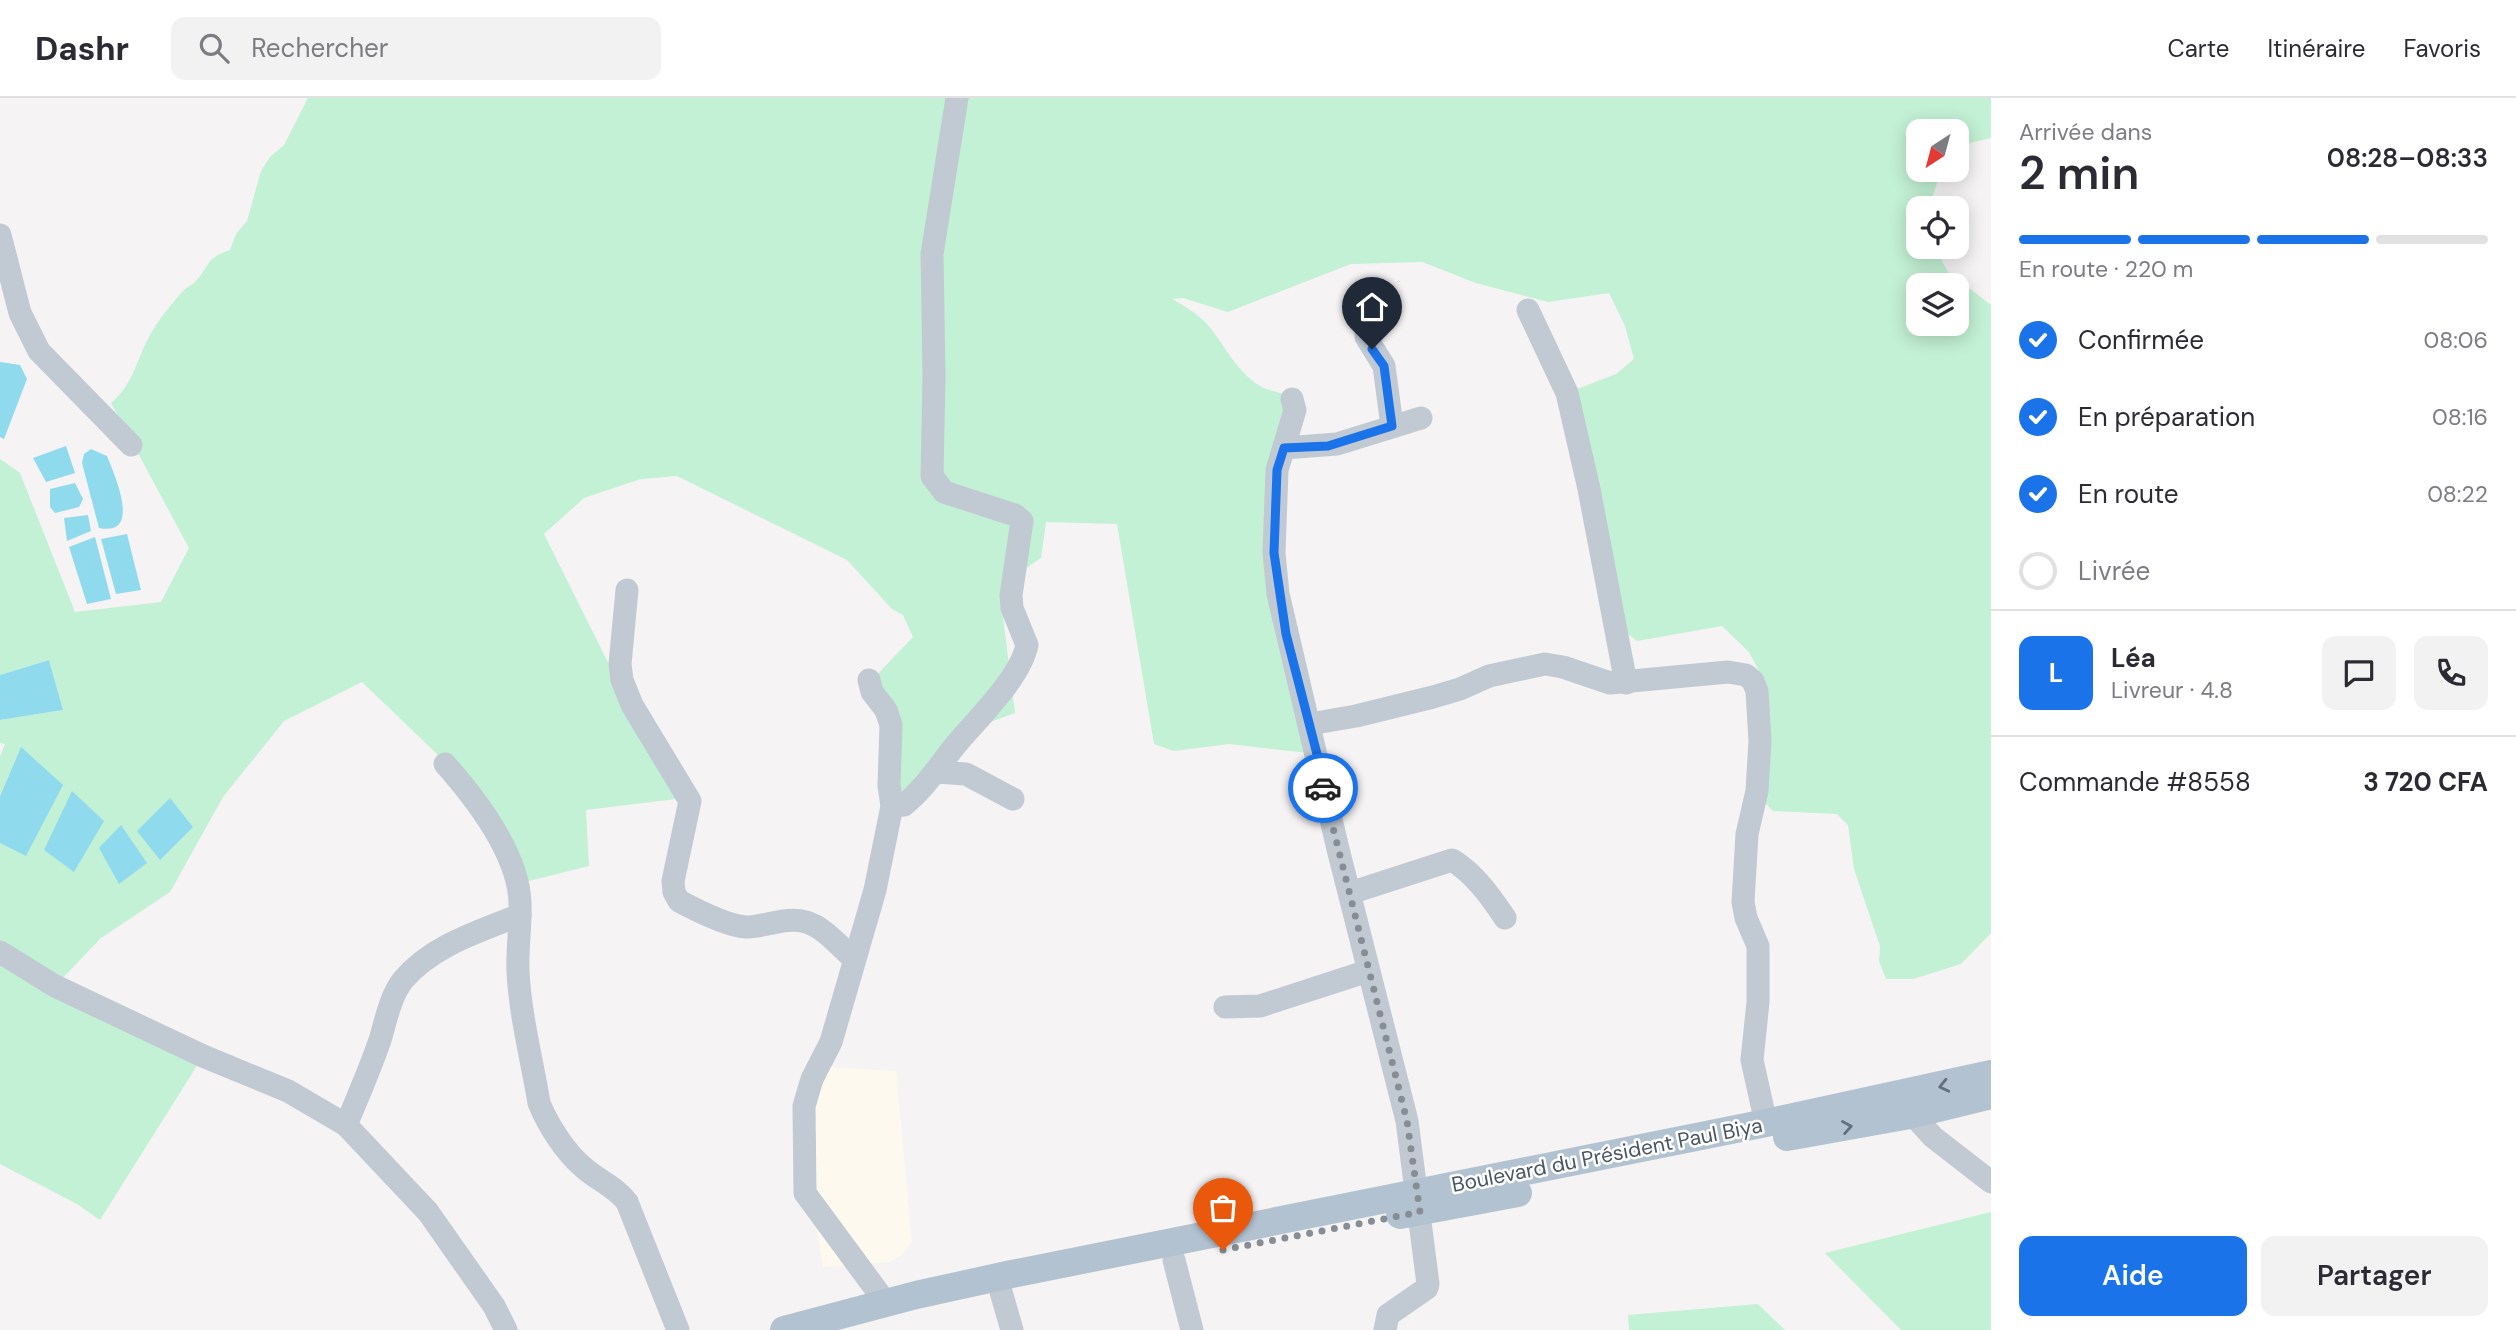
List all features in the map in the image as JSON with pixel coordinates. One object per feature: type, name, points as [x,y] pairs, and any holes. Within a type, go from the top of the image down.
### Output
[{"type":"main road","points":[[1903,1106],[1991,1074]]},
{"type":"main road","points":[[1903,1106],[1991,1095]]},
{"type":"main road","name":"Boulevard du Président Paul Biya","points":[[784,1330],[886,1303],[1174,1260],[1766,1124],[1903,1106]]},
{"type":"main road","name":"Boulevard du Président Paul Biya","points":[[853,1330],[999,1286],[1418,1203],[1773,1140],[1903,1106]]},
{"type":"street","points":[[892,806],[904,805],[936,772],[999,693],[1020,663],[1027,645],[1012,608],[1011,595],[1022,520],[1016,515],[944,492],[932,477],[932,254],[957,98]]},
{"type":"street","points":[[0,235],[20,313],[39,351],[131,445]]},
{"type":"street","points":[[1367,298],[1366,337],[1384,366],[1392,426]]},
{"type":"street","points":[[1528,310],[1567,393],[1589,489],[1626,683]]},
{"type":"street","points":[[1292,399],[1295,410],[1277,470],[1274,553],[1286,634],[1407,1121],[1428,1284],[1427,1288],[1388,1315],[1385,1330]]},
{"type":"street","points":[[1284,448],[1328,446],[1421,418]]},
{"type":"street","points":[[627,590],[620,664],[622,680],[632,705],[690,801],[673,881],[674,892],[679,901],[734,925],[746,927],[782,921],[804,921],[818,928],[854,959]]},
{"type":"street","points":[[1310,724],[1433,697],[1489,676],[1545,664],[1563,667],[1610,683],[1728,672],[1746,676],[1753,681],[1757,691],[1759,753],[1756,791],[1748,834],[1743,902],[1746,918],[1758,946],[1759,994],[1752,1060],[1766,1124]]},
{"type":"street","points":[[869,680],[872,692],[886,710],[891,725],[889,786],[892,806],[875,890],[831,1042],[812,1079],[804,1106],[805,1193],[886,1303]]},
{"type":"street","points":[[445,764],[472,796],[493,828],[517,880],[520,915],[519,978],[539,1103],[544,1116],[575,1160],[611,1186],[626,1202],[678,1330]]},
{"type":"street","points":[[936,772],[966,775],[1013,799]]},
{"type":"street","points":[[1350,893],[1452,860],[1490,897],[1505,918]]},
{"type":"street","points":[[346,1125],[401,983],[417,966],[454,941],[520,915]]},
{"type":"street","points":[[0,952],[55,986],[203,1056],[288,1091],[346,1125],[428,1212],[494,1306],[506,1330]]},
{"type":"street","points":[[1225,1007],[1260,1006],[1368,971]]},
{"type":"street","points":[[1903,1106],[1933,1137],[1991,1182]]},
{"type":"street","points":[[1174,1260],[1192,1330]]},
{"type":"street","points":[[999,1286],[1012,1330]]},
{"type":"shaded area","points":[[814,1066],[896,1071],[912,1242],[903,1254],[890,1262],[823,1267],[801,1132]]},
{"type":"green space","points":[[308,98],[1991,98],[1991,138],[1969,143],[1969,119],[1906,119],[1906,182],[1937,182],[1933,196],[1906,196],[1906,259],[1941,259],[1949,273],[1906,273],[1906,336],[1969,336],[1969,288],[1991,305],[1991,933],[1961,964],[1913,979],[1886,979],[1879,961],[1880,946],[1854,869],[1848,825],[1837,814],[1773,811],[1763,801],[1765,682],[1749,652],[1722,626],[1637,641],[1627,633],[1567,393],[1616,374],[1634,359],[1625,326],[1609,293],[1548,302],[1476,283],[1422,262],[1351,264],[1228,312],[1183,298],[1172,299],[1207,324],[1251,380],[1264,388],[1296,397],[1274,553],[1317,754],[1229,744],[1174,751],[1154,744],[1117,524],[1046,522],[1041,558],[1009,580],[1000,593],[1015,713],[982,725],[892,806],[891,725],[872,680],[913,637],[903,615],[892,609],[847,560],[677,476],[641,479],[584,498],[544,534],[676,799],[586,810],[589,866],[509,886],[464,780],[362,682],[284,721],[223,797],[170,892],[101,938],[56,985],[203,1056],[100,1220],[77,1204],[0,1164],[0,843],[26,855],[21,747],[0,796],[0,757],[5,744],[0,743],[0,720],[63,710],[49,660],[0,675],[0,459],[20,473],[75,612],[161,602],[189,548],[111,403],[126,387],[147,340],[167,310],[212,260],[230,250],[236,234],[247,221],[261,171],[270,157],[284,145]]},
{"type":"green space","points":[[1991,1212],[1991,1330],[1901,1330],[1825,1253]]},
{"type":"green space","points":[[1758,1304],[1785,1330],[1629,1330],[1628,1315]]},
{"type":"water","points":[[0,362],[20,365],[27,379],[4,439],[0,437]]},
{"type":"water","points":[[66,446],[75,473],[46,482],[33,458]]},
{"type":"water","points":[[91,449],[107,456],[119,489],[123,514],[120,523],[112,528],[99,528],[82,463],[84,454]]},
{"type":"water","points":[[75,483],[83,499],[79,507],[55,513],[50,507],[50,489]]},
{"type":"water","points":[[88,515],[91,531],[67,541],[64,518]]},
{"type":"water","points":[[127,534],[141,590],[116,594],[101,539]]},
{"type":"water","points":[[95,537],[111,599],[87,604],[69,547]]},
{"type":"water","points":[[49,660],[63,710],[0,720],[0,675]]},
{"type":"water","points":[[21,747],[63,785],[26,856],[0,843],[0,796]]},
{"type":"water","points":[[72,791],[104,821],[74,872],[44,850]]},
{"type":"water","points":[[170,798],[193,827],[160,860],[137,831]]},
{"type":"water","points":[[121,825],[147,863],[119,884],[99,848]]},
{"type":"way so far","points":[[1223,1250],[1420,1212],[1407,1121],[1323,788]]},
{"type":"route","points":[[1323,788],[1278,594],[1274,553],[1277,470],[1284,448],[1328,446],[1392,426],[1384,366],[1372,349]]}]
